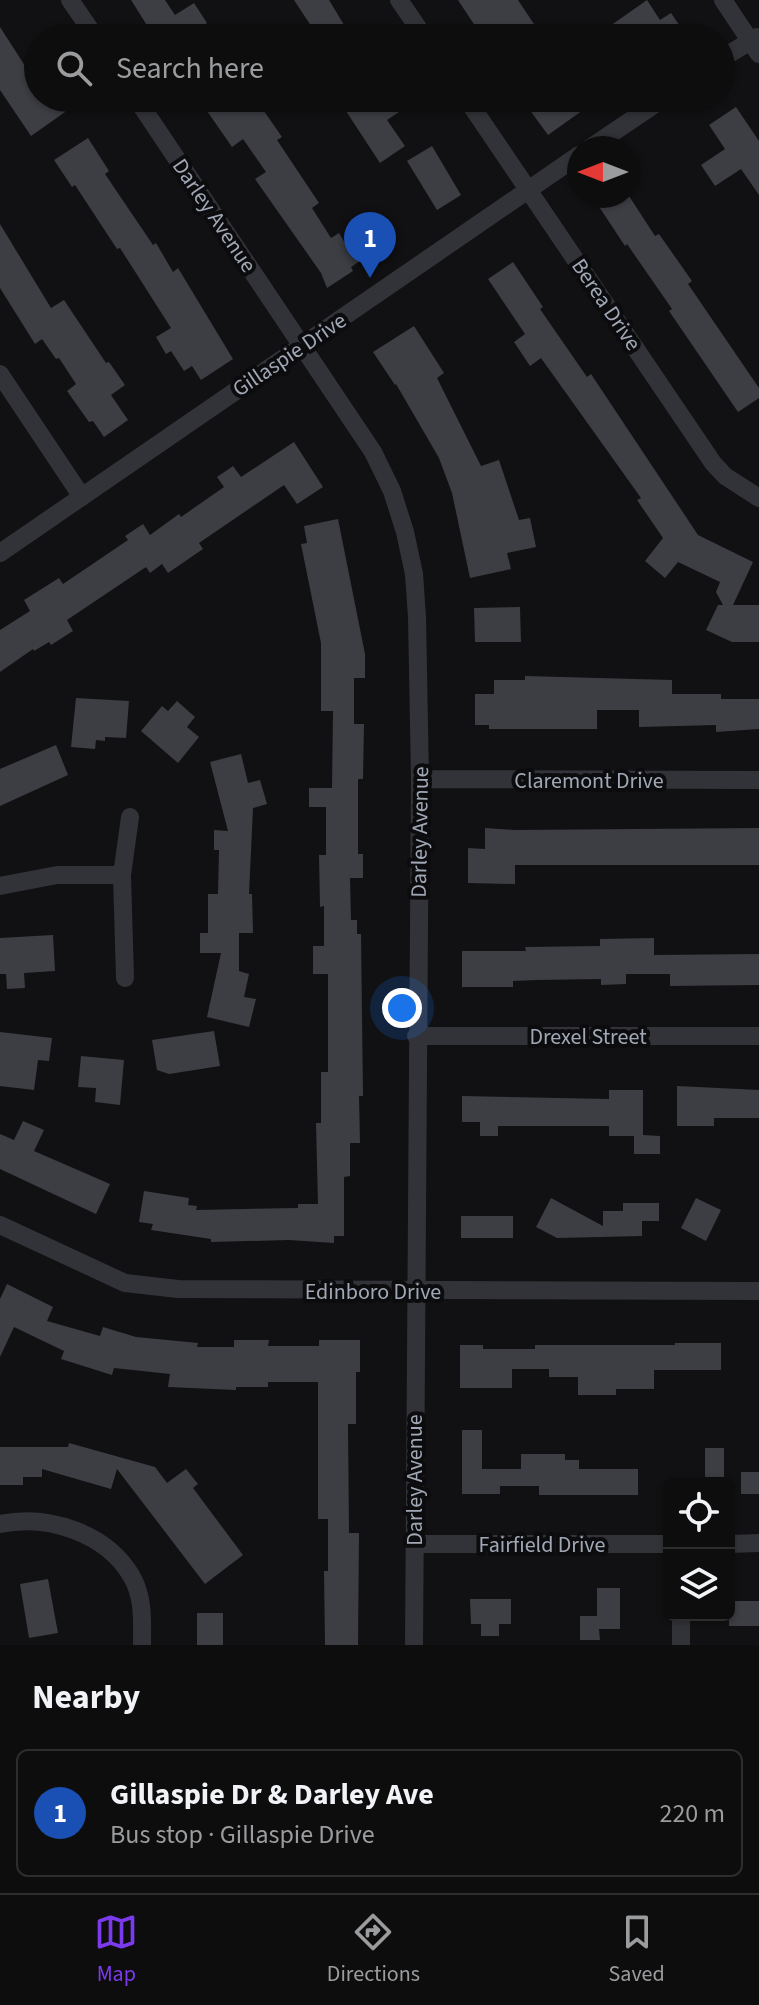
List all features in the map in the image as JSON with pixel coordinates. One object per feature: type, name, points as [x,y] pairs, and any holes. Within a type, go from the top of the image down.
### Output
[{"type":"street","points":[[70,0],[86,24]]},
{"type":"street","points":[[399,0],[415,24]]},
{"type":"street","points":[[723,0],[755,44],[735,53]]},
{"type":"street","name":"Darley Avenue","points":[[146,112],[373,452],[392,491],[414,574],[420,779],[414,1291],[414,1645]]},
{"type":"street","name":"Berea Drive","points":[[476,112],[713,463],[725,476],[759,498]]},
{"type":"street","points":[[608,136],[643,112]]},
{"type":"street","name":"Gillaspie Drive","points":[[0,553],[567,163]]},
{"type":"street","points":[[0,374],[82,497]]},
{"type":"street","name":"Claremont Drive","points":[[420,779],[759,780]]},
{"type":"street","points":[[125,978],[122,875],[130,817]]},
{"type":"street","points":[[0,886],[57,875],[122,875]]},
{"type":"street","name":"Drexel Street","points":[[416,1036],[759,1036]]},
{"type":"street","name":"Edinboro Drive","points":[[0,1225],[125,1283],[178,1289],[759,1291]]},
{"type":"street","points":[[0,1524],[53,1524],[91,1536],[115,1554],[133,1578],[142,1607],[142,1645]]},
{"type":"street","points":[[735,1544],[759,1543]]},
{"type":"street","name":"Fairfield Drive","points":[[414,1544],[663,1544]]},
{"type":"street","points":[[681,1621],[681,1645]]},
{"type":"building","points":[[131,0],[165,0],[175,15],[194,3],[207,23],[205,24],[146,24]]},
{"type":"building","points":[[294,0],[329,0],[344,24],[310,24]]},
{"type":"building","points":[[458,0],[518,0],[534,24],[474,24]]},
{"type":"building","points":[[647,0],[660,20],[671,13],[679,24],[613,24]]},
{"type":"building","points":[[0,27],[24,64],[24,112],[65,112],[31,136],[0,90]]},
{"type":"building","points":[[735,108],[759,141],[759,195],[741,169],[715,186],[701,165],[725,149],[709,125],[728,112],[735,112]]},
{"type":"building","points":[[208,112],[265,112],[282,137],[277,140],[319,203],[312,208],[331,238],[339,233],[345,243],[371,225],[384,245],[327,288],[321,273],[255,179],[266,172],[243,139],[232,147]]},
{"type":"building","points":[[347,112],[399,112],[387,120],[405,146],[380,163]]},
{"type":"building","points":[[531,112],[580,112],[548,135]]},
{"type":"building","points":[[88,138],[109,171],[105,174],[153,245],[156,243],[173,272],[178,268],[233,359],[201,380],[192,366],[184,371],[171,351],[166,354],[156,337],[171,328],[120,248],[117,249],[75,185],[72,187],[54,160]]},
{"type":"building","points":[[432,146],[461,195],[437,210],[407,161]]},
{"type":"building","points":[[600,208],[637,208],[655,236],[659,234],[692,281],[688,284],[759,388],[759,398],[738,412],[669,311],[672,309],[627,244],[625,246]]},
{"type":"building","points":[[0,224],[51,308],[64,300],[106,363],[109,362],[125,385],[111,395],[128,420],[104,437],[67,391],[76,384],[59,358],[56,359],[42,339],[35,344],[0,288]]},
{"type":"building","points":[[513,262],[543,307],[540,309],[587,377],[591,374],[698,535],[753,562],[733,605],[759,605],[759,642],[732,642],[706,630],[718,605],[723,605],[716,592],[720,582],[678,562],[665,578],[645,561],[663,538],[637,500],[641,498],[541,358],[530,366],[514,342],[525,334],[488,279]]},
{"type":"building","points":[[414,326],[444,373],[437,378],[481,466],[499,460],[519,520],[530,518],[536,547],[507,553],[511,569],[470,578],[452,493],[439,458],[396,384],[373,352]]},
{"type":"building","points":[[294,442],[323,487],[297,504],[284,485],[199,543],[203,549],[168,573],[162,564],[150,573],[146,567],[67,620],[73,631],[51,645],[49,642],[33,649],[0,672],[0,630],[30,611],[24,600],[59,578],[63,584],[128,540],[125,536],[143,524],[150,535],[179,514],[181,517],[224,487],[217,477],[233,466],[241,477]]},
{"type":"building","points":[[338,519],[365,654],[365,678],[354,678],[354,724],[364,724],[363,779],[358,779],[358,854],[363,854],[363,878],[350,878],[351,920],[357,920],[357,934],[361,934],[363,1096],[359,1096],[360,1143],[350,1143],[350,1176],[344,1177],[344,1236],[334,1236],[334,1243],[289,1240],[211,1242],[211,1239],[151,1230],[153,1224],[139,1222],[144,1191],[189,1198],[188,1205],[197,1206],[196,1210],[298,1208],[298,1204],[318,1204],[316,1123],[321,1123],[321,1072],[328,1072],[328,974],[313,974],[313,946],[324,946],[319,855],[326,855],[326,807],[309,807],[309,788],[332,788],[333,711],[321,711],[321,643],[301,544],[307,543],[304,526]]},
{"type":"building","points":[[520,607],[521,642],[475,642],[474,608]]},
{"type":"building","points":[[525,676],[672,680],[672,694],[721,694],[721,699],[759,699],[759,729],[716,732],[716,725],[639,727],[639,710],[597,710],[597,729],[489,729],[489,725],[475,725],[475,694],[494,694],[494,680],[525,680]]},
{"type":"building","points":[[76,698],[129,701],[126,738],[96,740],[95,749],[71,747]]},
{"type":"building","points":[[177,701],[195,717],[187,727],[199,737],[178,763],[141,731],[162,706],[168,711]]},
{"type":"building","points":[[56,745],[68,775],[0,806],[0,769]]},
{"type":"building","points":[[241,754],[248,783],[260,780],[267,804],[253,808],[249,894],[252,894],[253,933],[239,933],[239,971],[249,974],[244,997],[256,999],[249,1027],[207,1017],[221,953],[200,953],[200,933],[208,933],[208,894],[218,894],[219,850],[214,850],[214,830],[228,831],[210,762]]},
{"type":"building","points":[[485,828],[759,828],[759,865],[515,865],[515,884],[468,883],[468,848],[485,849]]},
{"type":"building","points":[[53,935],[55,971],[24,973],[25,988],[7,989],[6,974],[0,974],[0,938]]},
{"type":"building","points":[[654,938],[654,955],[759,954],[759,985],[670,986],[670,974],[626,974],[626,984],[601,985],[601,979],[537,980],[513,981],[513,987],[462,987],[462,951],[600,946],[600,939]]},
{"type":"building","points":[[214,1031],[220,1066],[169,1074],[157,1070],[152,1040]]},
{"type":"building","points":[[0,1032],[52,1038],[49,1061],[38,1060],[34,1090],[0,1086]]},
{"type":"building","points":[[81,1056],[124,1060],[120,1105],[95,1102],[96,1088],[78,1087]]},
{"type":"building","points":[[677,1086],[759,1090],[759,1118],[714,1118],[714,1126],[677,1126]]},
{"type":"building","points":[[609,1090],[643,1090],[643,1135],[660,1136],[660,1154],[634,1154],[634,1136],[609,1136],[609,1126],[498,1126],[498,1136],[480,1136],[480,1122],[462,1122],[462,1096],[609,1099]]},
{"type":"building","points":[[23,1121],[44,1130],[34,1151],[110,1184],[96,1214],[0,1169],[0,1134],[14,1140]]},
{"type":"building","points":[[551,1198],[603,1226],[603,1211],[623,1211],[623,1203],[659,1203],[659,1221],[642,1221],[642,1236],[557,1238],[536,1227]]},
{"type":"building","points":[[696,1198],[721,1210],[706,1241],[681,1228]]},
{"type":"building","points":[[461,1216],[513,1216],[513,1238],[461,1238]]},
{"type":"building","points":[[7,1284],[53,1307],[47,1321],[100,1336],[103,1327],[136,1337],[198,1343],[197,1347],[234,1347],[234,1340],[269,1340],[268,1346],[319,1346],[319,1340],[360,1340],[360,1372],[356,1372],[356,1424],[348,1424],[349,1533],[359,1533],[358,1645],[325,1645],[324,1571],[328,1571],[328,1519],[318,1519],[318,1382],[268,1382],[268,1387],[236,1387],[236,1390],[168,1387],[170,1374],[114,1368],[112,1375],[61,1359],[64,1351],[14,1327],[0,1357],[0,1299]]},
{"type":"building","points":[[721,1343],[721,1370],[654,1370],[654,1389],[616,1389],[616,1395],[578,1395],[578,1377],[549,1377],[549,1369],[512,1369],[512,1388],[460,1388],[460,1345],[483,1345],[483,1349],[535,1349],[535,1345]]},
{"type":"building","points":[[462,1430],[482,1430],[482,1469],[521,1469],[521,1454],[565,1454],[565,1460],[579,1460],[579,1469],[638,1469],[638,1495],[539,1495],[539,1486],[500,1486],[500,1494],[462,1494]]},
{"type":"building","points":[[69,1443],[155,1467],[167,1483],[186,1469],[198,1484],[193,1488],[243,1555],[205,1584],[117,1469],[111,1489],[42,1469],[42,1477],[23,1477],[23,1485],[0,1485],[0,1447],[68,1447]]},
{"type":"building","points":[[705,1448],[724,1448],[724,1477],[705,1477]]},
{"type":"building","points":[[741,1472],[759,1472],[759,1494],[741,1494]]},
{"type":"building","points":[[48,1579],[58,1633],[29,1638],[20,1584]]},
{"type":"building","points":[[597,1588],[620,1588],[620,1629],[599,1629],[600,1640],[580,1640],[580,1616],[597,1616]]},
{"type":"building","points":[[470,1599],[511,1599],[511,1624],[499,1624],[499,1636],[481,1636],[481,1624],[471,1624]]},
{"type":"building","points":[[735,1601],[759,1601],[759,1626],[729,1626],[729,1621],[735,1621]]},
{"type":"building","points":[[197,1613],[223,1613],[223,1645],[197,1645]]},
{"type":"place","name":"Gillaspie Dr & Darley Ave","points":[[370,278]]}]
